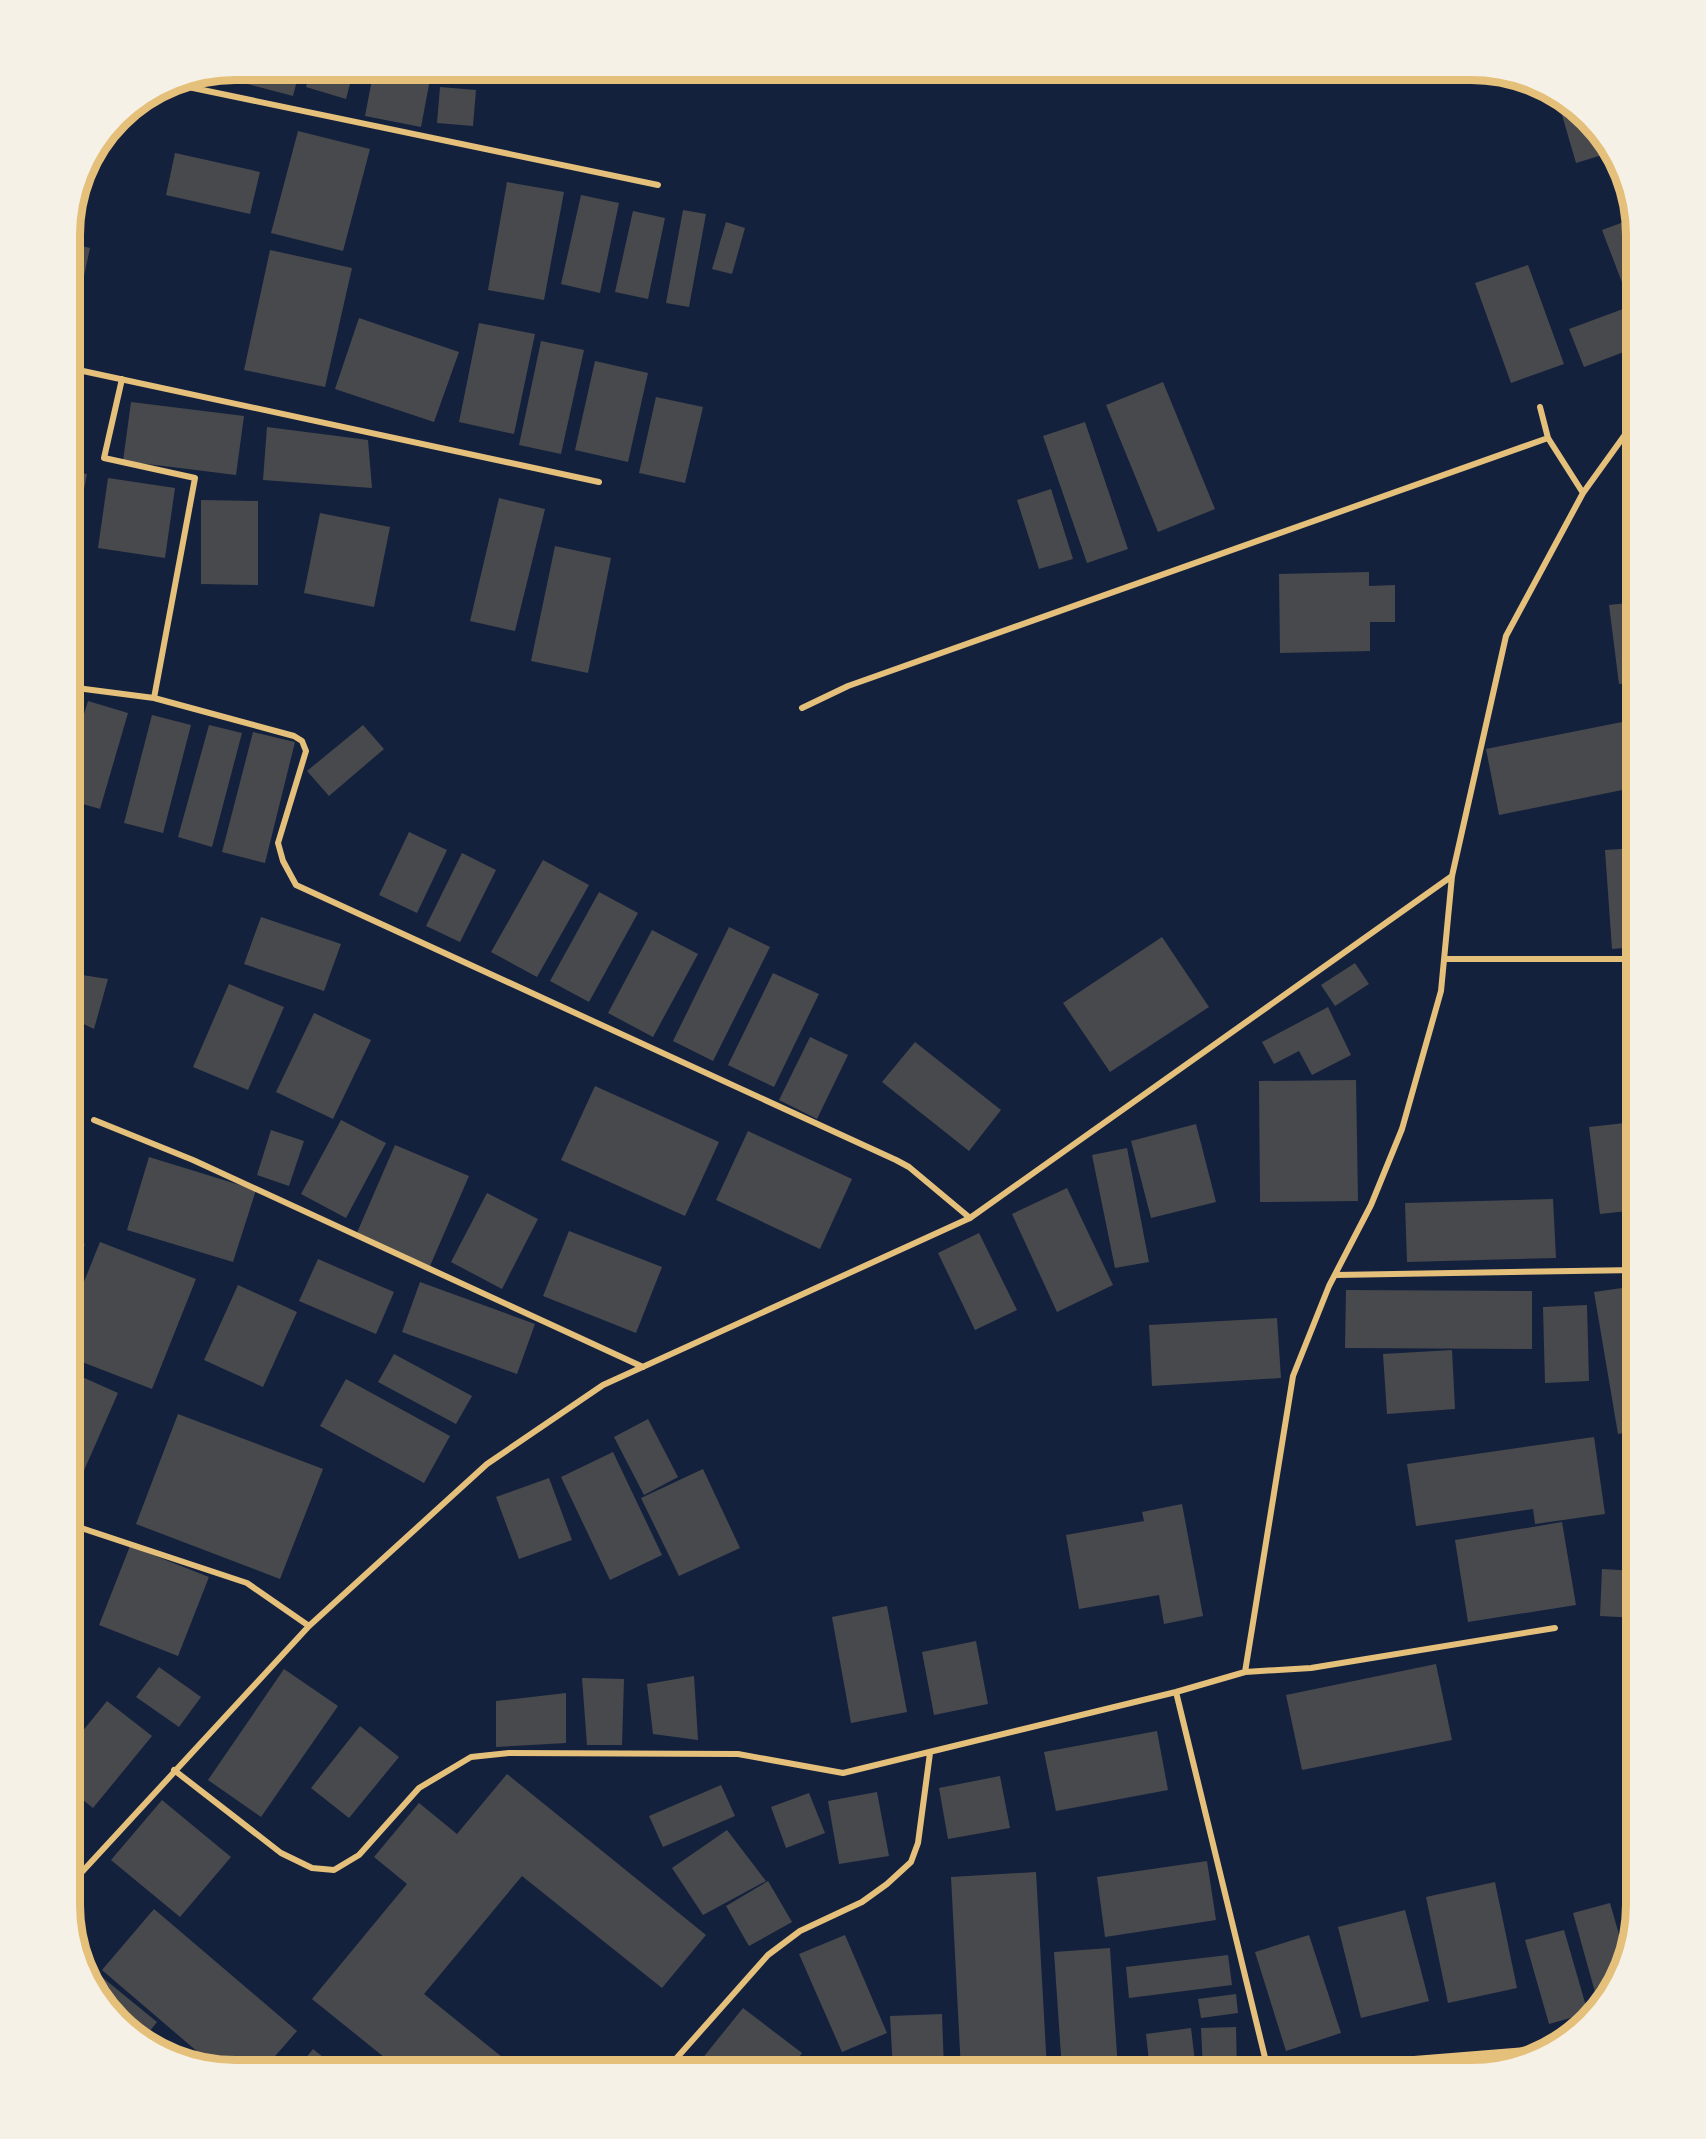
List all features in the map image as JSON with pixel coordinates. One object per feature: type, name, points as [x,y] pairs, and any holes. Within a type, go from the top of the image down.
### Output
[{"type":"street","points":[[188,87],[658,184]]},
{"type":"street","points":[[80,370],[599,482]]},
{"type":"street","points":[[122,379],[104,458],[195,478],[154,698]]},
{"type":"street","points":[[1540,407],[1548,438],[1583,493]]},
{"type":"street","points":[[1245,1672],[1293,1376],[1335,1275],[1371,1205],[1402,1129],[1441,992],[1452,876],[1506,636],[1583,493],[1626,432]]},
{"type":"street","points":[[802,708],[849,686],[1548,438]]},
{"type":"street","points":[[80,688],[154,698],[294,736],[302,741],[306,751],[278,843],[283,861],[296,885],[896,1160],[909,1167],[970,1218]]},
{"type":"street","points":[[80,1874],[309,1626],[487,1464],[603,1385],[970,1218],[1452,876]]},
{"type":"street","points":[[1444,959],[1626,959]]},
{"type":"street","points":[[94,1120],[193,1160],[643,1367]]},
{"type":"street","points":[[1335,1275],[1626,1270]]},
{"type":"street","points":[[80,1528],[247,1583],[309,1626]]},
{"type":"street","points":[[174,1770],[281,1853],[312,1868],[334,1870],[359,1855],[419,1788],[471,1757],[509,1752],[738,1754],[843,1773],[1176,1692],[1245,1672],[1311,1668],[1555,1628]]},
{"type":"street","points":[[1176,1692],[1266,2060]]},
{"type":"street","points":[[675,2060],[768,1955],[800,1931],[862,1902],[887,1884],[910,1862],[918,1843],[930,1753]]},
{"type":"street","points":[[1402,2060],[1524,2050]]},
{"type":"building","points":[[236,80],[297,80],[293,96]]},
{"type":"building","points":[[308,80],[351,80],[346,99],[306,87]]},
{"type":"building","points":[[372,80],[430,80],[421,127],[365,116]]},
{"type":"building","points":[[440,87],[476,90],[473,126],[437,123]]},
{"type":"building","points":[[1568,113],[1581,125],[1604,154],[1576,163],[1562,115]]},
{"type":"building","points":[[298,131],[370,149],[343,251],[271,233]]},
{"type":"building","points":[[175,153],[260,172],[250,214],[166,195]]},
{"type":"building","points":[[507,182],[564,192],[544,300],[488,290]]},
{"type":"building","points":[[581,195],[619,203],[600,293],[561,284]]},
{"type":"building","points":[[683,210],[706,214],[689,307],[666,303]]},
{"type":"building","points":[[633,211],[665,218],[648,299],[615,292]]},
{"type":"building","points":[[1625,221],[1626,293],[1602,230]]},
{"type":"building","points":[[726,222],[745,228],[732,274],[712,269]]},
{"type":"building","points":[[80,246],[90,248],[80,294]]},
{"type":"building","points":[[270,250],[352,268],[325,387],[244,370]]},
{"type":"building","points":[[1528,265],[1564,364],[1511,383],[1475,283]]},
{"type":"building","points":[[1626,308],[1626,351],[1584,367],[1569,329]]},
{"type":"building","points":[[359,318],[459,352],[434,422],[335,389]]},
{"type":"building","points":[[479,323],[535,334],[514,434],[459,422]]},
{"type":"building","points":[[541,341],[584,350],[561,454],[519,445]]},
{"type":"building","points":[[595,361],[648,373],[628,462],[575,450]]},
{"type":"building","points":[[1163,382],[1215,509],[1158,532],[1106,405]]},
{"type":"building","points":[[656,397],[703,407],[685,483],[639,473]]},
{"type":"building","points":[[131,402],[244,416],[236,475],[123,461]]},
{"type":"building","points":[[1085,422],[1128,549],[1087,563],[1043,436]]},
{"type":"building","points":[[267,427],[368,440],[372,488],[263,480]]},
{"type":"building","points":[[80,473],[87,474],[80,509]]},
{"type":"building","points":[[108,478],[175,488],[165,558],[98,548]]},
{"type":"building","points":[[1051,489],[1073,559],[1039,569],[1017,500]]},
{"type":"building","points":[[499,498],[545,509],[515,631],[470,621]]},
{"type":"building","points":[[201,500],[258,501],[258,585],[201,584]]},
{"type":"building","points":[[320,513],[390,527],[374,607],[304,593]]},
{"type":"building","points":[[555,546],[611,558],[588,673],[531,661]]},
{"type":"building","points":[[1369,572],[1369,586],[1395,585],[1395,622],[1370,622],[1370,651],[1280,653],[1279,574]]},
{"type":"building","points":[[1626,603],[1626,683],[1619,684],[1609,605]]},
{"type":"building","points":[[88,701],[128,713],[100,809],[80,803],[80,727]]},
{"type":"building","points":[[152,715],[191,725],[163,833],[124,823]]},
{"type":"building","points":[[1626,721],[1626,789],[1499,815],[1486,749]]},
{"type":"building","points":[[209,725],[242,733],[212,847],[178,837]]},
{"type":"building","points":[[363,725],[384,749],[329,796],[307,771]]},
{"type":"building","points":[[253,732],[295,742],[265,863],[222,852]]},
{"type":"building","points":[[409,832],[447,850],[417,913],[379,895]]},
{"type":"building","points":[[1626,849],[1626,948],[1612,949],[1605,850]]},
{"type":"building","points":[[462,853],[496,870],[460,942],[426,926]]},
{"type":"building","points":[[543,860],[589,885],[537,977],[491,952]]},
{"type":"building","points":[[599,892],[638,913],[589,1002],[550,981]]},
{"type":"building","points":[[261,917],[341,944],[324,991],[244,964]]},
{"type":"building","points":[[729,927],[770,947],[713,1061],[673,1041]]},
{"type":"building","points":[[652,930],[698,954],[653,1037],[608,1013]]},
{"type":"building","points":[[1162,937],[1209,1007],[1110,1072],[1063,1003]]},
{"type":"building","points":[[1355,963],[1369,984],[1335,1006],[1321,985]]},
{"type":"building","points":[[773,973],[819,994],[774,1087],[728,1065]]},
{"type":"building","points":[[80,975],[108,979],[94,1029],[80,1022]]},
{"type":"building","points":[[229,984],[284,1007],[248,1090],[193,1067]]},
{"type":"building","points":[[1328,1007],[1351,1055],[1312,1075],[1299,1051],[1274,1064],[1262,1042]]},
{"type":"building","points":[[314,1013],[371,1040],[333,1119],[276,1092]]},
{"type":"building","points":[[810,1037],[848,1055],[817,1119],[779,1100]]},
{"type":"building","points":[[915,1042],[1001,1110],[969,1151],[882,1082]]},
{"type":"building","points":[[1356,1080],[1358,1201],[1260,1202],[1259,1081]]},
{"type":"building","points":[[595,1086],[719,1142],[685,1216],[561,1160]]},
{"type":"building","points":[[341,1120],[386,1143],[346,1218],[301,1194]]},
{"type":"building","points":[[1626,1123],[1626,1211],[1600,1214],[1589,1127]]},
{"type":"building","points":[[1196,1124],[1216,1202],[1151,1218],[1131,1141]]},
{"type":"building","points":[[271,1130],[304,1141],[289,1186],[257,1175]]},
{"type":"building","points":[[748,1131],[852,1179],[820,1249],[716,1200]]},
{"type":"building","points":[[395,1145],[469,1176],[430,1266],[356,1235]]},
{"type":"building","points":[[1127,1148],[1149,1262],[1115,1268],[1092,1155]]},
{"type":"building","points":[[149,1157],[256,1190],[233,1262],[127,1230]]},
{"type":"building","points":[[1067,1188],[1113,1285],[1057,1312],[1012,1214]]},
{"type":"building","points":[[487,1193],[538,1219],[502,1289],[451,1262]]},
{"type":"building","points":[[1553,1199],[1556,1258],[1407,1262],[1405,1203]]},
{"type":"building","points":[[569,1231],[662,1267],[636,1333],[543,1296]]},
{"type":"building","points":[[979,1233],[1017,1310],[975,1330],[938,1253]]},
{"type":"building","points":[[80,1242],[85,1244],[80,1256]]},
{"type":"building","points":[[100,1242],[196,1279],[152,1389],[80,1361],[80,1292]]},
{"type":"building","points":[[318,1259],[394,1292],[376,1334],[299,1301]]},
{"type":"building","points":[[420,1282],[535,1324],[517,1374],[402,1332]]},
{"type":"building","points":[[238,1285],[297,1312],[263,1387],[204,1360]]},
{"type":"building","points":[[1626,1287],[1626,1433],[1618,1434],[1594,1292]]},
{"type":"building","points":[[1346,1290],[1532,1291],[1532,1349],[1345,1348]]},
{"type":"building","points":[[1587,1305],[1589,1381],[1545,1383],[1543,1307]]},
{"type":"building","points":[[1277,1318],[1281,1378],[1152,1386],[1149,1325]]},
{"type":"building","points":[[1452,1350],[1455,1409],[1387,1414],[1383,1354]]},
{"type":"building","points":[[394,1354],[472,1396],[456,1424],[378,1382]]},
{"type":"building","points":[[80,1376],[118,1393],[82,1475],[80,1474]]},
{"type":"building","points":[[346,1379],[450,1436],[424,1483],[320,1426]]},
{"type":"building","points":[[178,1414],[323,1469],[280,1579],[136,1524]]},
{"type":"building","points":[[648,1419],[678,1477],[644,1495],[614,1437]]},
{"type":"building","points":[[1594,1437],[1605,1514],[1535,1524],[1533,1509],[1416,1526],[1407,1464]]},
{"type":"building","points":[[613,1452],[662,1555],[610,1580],[561,1477]]},
{"type":"building","points":[[703,1469],[740,1548],[679,1576],[641,1498]]},
{"type":"building","points":[[549,1478],[572,1540],[519,1559],[496,1497]]},
{"type":"building","points":[[1182,1504],[1203,1616],[1164,1624],[1159,1595],[1079,1609],[1066,1535],[1144,1521],[1142,1512]]},
{"type":"building","points":[[1562,1522],[1576,1605],[1468,1622],[1455,1540]]},
{"type":"building","points":[[130,1546],[209,1577],[178,1656],[99,1625]]},
{"type":"building","points":[[1602,1569],[1626,1570],[1626,1617],[1600,1616]]},
{"type":"building","points":[[887,1606],[907,1712],[851,1723],[832,1617]]},
{"type":"building","points":[[976,1641],[988,1704],[934,1715],[922,1652]]},
{"type":"building","points":[[1436,1664],[1452,1740],[1302,1770],[1286,1695]]},
{"type":"building","points":[[159,1667],[201,1697],[179,1727],[136,1697]]},
{"type":"building","points":[[284,1669],[338,1706],[261,1817],[208,1780]]},
{"type":"building","points":[[694,1676],[698,1740],[653,1734],[647,1684]]},
{"type":"building","points":[[582,1678],[624,1679],[622,1745],[587,1745]]},
{"type":"building","points":[[566,1693],[566,1743],[496,1747],[496,1701]]},
{"type":"building","points":[[107,1701],[152,1736],[93,1808],[80,1798],[80,1734]]},
{"type":"building","points":[[360,1726],[399,1757],[349,1818],[311,1788]]},
{"type":"building","points":[[1157,1731],[1168,1790],[1056,1811],[1044,1752]]},
{"type":"building","points":[[507,1774],[706,1935],[662,1988],[522,1876],[424,1994],[506,2060],[388,2060],[312,1999],[407,1884],[374,1857],[419,1803],[457,1834]]},
{"type":"building","points":[[1000,1776],[1010,1828],[948,1839],[939,1788]]},
{"type":"building","points":[[721,1785],[735,1816],[663,1847],[649,1816]]},
{"type":"building","points":[[877,1792],[889,1856],[839,1864],[828,1801]]},
{"type":"building","points":[[809,1793],[825,1833],[786,1848],[771,1807]]},
{"type":"building","points":[[162,1800],[231,1857],[180,1917],[111,1860]]},
{"type":"building","points":[[727,1830],[766,1881],[703,1915],[672,1868]]},
{"type":"building","points":[[1207,1861],[1216,1920],[1105,1937],[1097,1877]]},
{"type":"building","points":[[1036,1872],[1046,2060],[960,2060],[951,1877]]},
{"type":"building","points":[[768,1881],[792,1922],[749,1946],[726,1906]]},
{"type":"building","points":[[1495,1882],[1517,1988],[1448,2003],[1426,1897]]},
{"type":"building","points":[[1610,1903],[1621,1943],[1611,1973],[1596,1996],[1573,1913]]},
{"type":"building","points":[[154,1909],[297,2031],[272,2060],[234,2060],[202,2056],[102,1970]]},
{"type":"building","points":[[1405,1910],[1429,2001],[1361,2018],[1338,1927]]},
{"type":"building","points":[[1564,1930],[1587,2008],[1580,2015],[1549,2024],[1525,1940]]},
{"type":"building","points":[[845,1935],[887,2033],[842,2052],[799,1954]]},
{"type":"building","points":[[1309,1935],[1341,2033],[1286,2051],[1255,1952]]},
{"type":"building","points":[[1110,1948],[1117,2060],[1061,2060],[1054,1952]]},
{"type":"building","points":[[1228,1955],[1232,1985],[1129,1998],[1126,1967]]},
{"type":"building","points":[[97,1973],[157,2022],[148,2033],[118,2007]]},
{"type":"building","points":[[1236,1994],[1238,2013],[1201,2018],[1198,1999]]},
{"type":"building","points":[[743,2008],[802,2053],[797,2060],[701,2060]]},
{"type":"building","points":[[942,2014],[944,2060],[892,2060],[890,2016]]},
{"type":"building","points":[[1236,2027],[1237,2060],[1203,2060],[1201,2028]]},
{"type":"building","points":[[1191,2028],[1195,2060],[1149,2060],[1146,2034]]},
{"type":"building","points":[[313,2049],[327,2060],[304,2060]]}]
